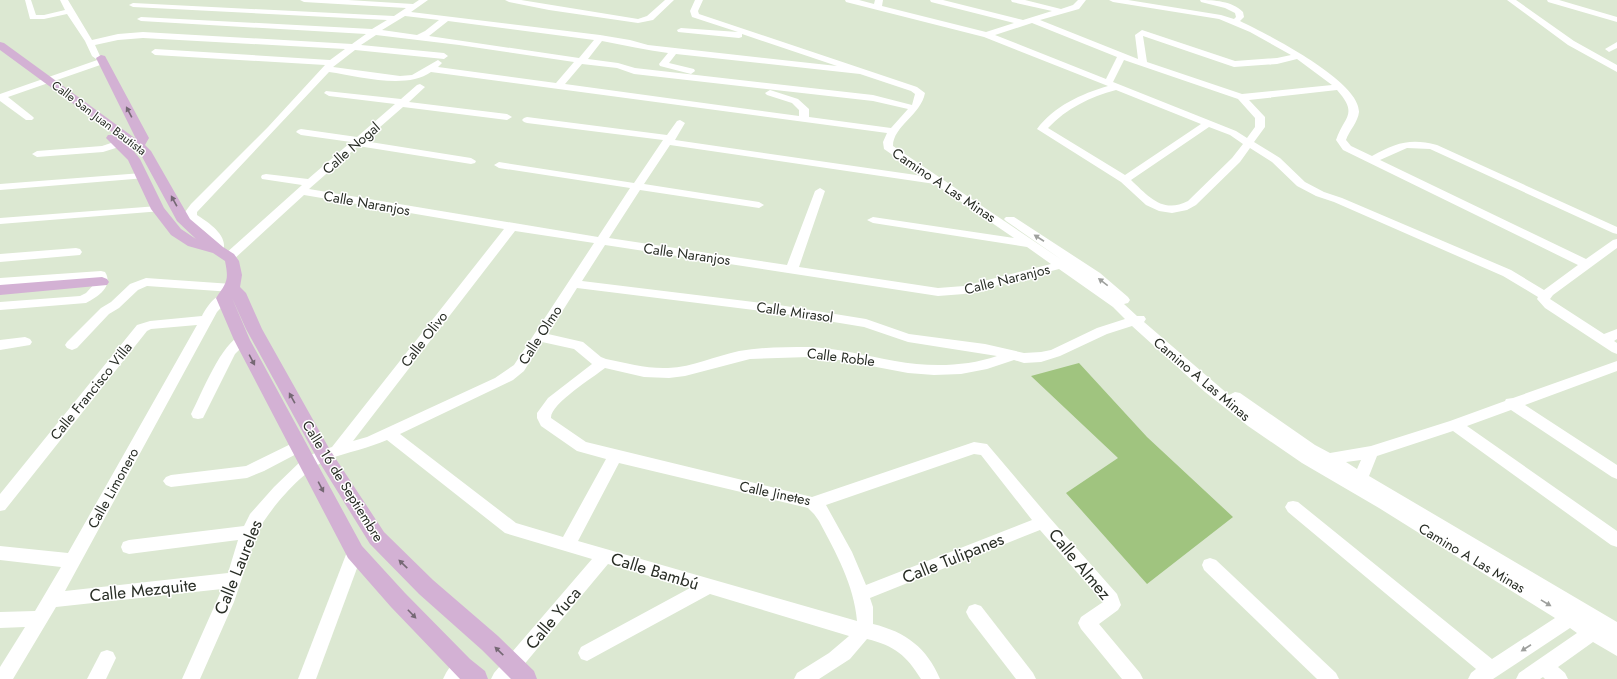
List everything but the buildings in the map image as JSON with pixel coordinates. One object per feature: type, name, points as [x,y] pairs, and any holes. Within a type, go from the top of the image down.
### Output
[{"type":"main road","name":"Calle San Juan Bautista","points":[[0,45],[42,80],[133,149],[149,156],[184,221],[224,254]]},
{"type":"main road","name":"Calle San Juan Bautista","points":[[0,55],[42,80]]},
{"type":"main road","points":[[97,60],[125,129],[121,139]]},
{"type":"main road","points":[[97,60],[143,138],[133,149]]},
{"type":"main road","name":"Calle San Juan Bautista","points":[[133,149],[142,176],[158,209],[176,232],[193,244],[224,254]]},
{"type":"main road","name":"Calle 16 de Septiembre","points":[[224,254],[234,267],[235,275],[228,293],[242,340],[299,446],[323,457],[355,552],[457,672],[477,679]]},
{"type":"main road","points":[[0,290],[99,287]]},
{"type":"main road","points":[[0,298],[99,287]]},
{"type":"main road","name":"Calle 16 de Septiembre","points":[[228,293],[238,293],[254,329],[323,457],[377,538],[426,586],[513,665],[526,679]]},
{"type":"street","points":[[30,0],[33,17],[44,17],[69,11]]},
{"type":"street","points":[[0,95],[97,60],[91,43],[69,11],[64,0]]},
{"type":"street","points":[[304,0],[414,6]]},
{"type":"street","points":[[224,254],[217,238],[206,226],[192,216],[195,206],[271,129],[329,66],[352,47],[424,0]]},
{"type":"street","points":[[509,0],[549,8],[642,20],[650,18],[670,0]]},
{"type":"street","points":[[549,8],[563,0]]},
{"type":"street","points":[[698,0],[694,13],[753,36],[860,71],[873,87],[914,108]]},
{"type":"street","points":[[849,0],[878,3],[987,35],[1233,133],[1276,160],[1296,181],[1312,191],[1338,200],[1507,273],[1546,296]]},
{"type":"street","points":[[934,0],[1022,23]]},
{"type":"street","points":[[1015,0],[1062,11]]},
{"type":"street","points":[[987,35],[1076,7],[1082,0]]},
{"type":"street","points":[[1113,0],[1221,17],[1236,21],[1299,56],[1332,78],[1341,87],[1352,103],[1354,115],[1347,124],[1342,140],[1352,151],[1588,265]]},
{"type":"street","points":[[1204,0],[1228,6],[1239,12],[1240,17],[1236,21]]},
{"type":"street","points":[[1511,0],[1571,44],[1617,69]]},
{"type":"street","points":[[1551,0],[1617,20]]},
{"type":"street","points":[[134,5],[395,18]]},
{"type":"street","points":[[164,21],[183,13],[207,9]]},
{"type":"street","points":[[1581,18],[1591,12]]},
{"type":"street","points":[[266,27],[294,13]]},
{"type":"street","points":[[403,13],[630,42],[647,48],[860,71]]},
{"type":"street","points":[[419,37],[428,33],[447,18]]},
{"type":"street","points":[[141,19],[374,32],[459,42],[581,60],[644,72],[760,86],[873,87],[914,89],[920,93],[920,99],[914,108],[892,131],[431,69]]},
{"type":"street","points":[[698,31],[711,20]]},
{"type":"street","points":[[1033,20],[1122,56],[1228,94],[1241,97],[1341,87]]},
{"type":"street","points":[[188,38],[247,26]]},
{"type":"street","points":[[682,30],[753,36]]},
{"type":"street","points":[[1143,63],[1139,35],[1142,33],[1234,64],[1277,61],[1299,56]]},
{"type":"street","points":[[91,43],[126,36],[143,35],[352,47],[444,56]]},
{"type":"street","points":[[558,87],[600,38]]},
{"type":"street","points":[[154,52],[329,66],[400,79],[414,77],[431,69],[459,42]]},
{"type":"street","points":[[644,72],[663,64],[674,51]]},
{"type":"street","points":[[1122,56],[1112,85],[1067,105],[1042,129],[1125,180],[1139,194],[1155,205],[1168,210],[1183,208],[1192,203],[1236,160],[1260,127],[1261,120],[1241,97]]},
{"type":"street","points":[[663,64],[685,69],[692,72],[696,78]]},
{"type":"street","points":[[760,86],[767,92],[795,101],[804,109],[804,119]]},
{"type":"street","name":"Calle Nogal","points":[[224,254],[310,183],[420,87]]},
{"type":"street","points":[[329,93],[508,117]]},
{"type":"street","points":[[0,95],[29,118]]},
{"type":"street","points":[[527,120],[669,140],[958,186]]},
{"type":"street","points":[[1125,180],[1208,123]]},
{"type":"street","name":"Calle Olmo","points":[[323,457],[389,433],[508,377],[519,368],[637,186],[680,124]]},
{"type":"street","name":"Camino A Las Minas","points":[[892,131],[888,142],[888,147],[958,186],[1066,262],[1138,320],[1210,388],[1253,422],[1320,462],[1358,482],[1576,614],[1605,629]]},
{"type":"street","points":[[301,132],[471,161]]},
{"type":"street","points":[[37,154],[103,150],[111,147],[121,139]]},
{"type":"street","points":[[1373,160],[1398,146],[1418,143],[1427,144],[1617,231]]},
{"type":"street","name":"Camino A Las Minas","points":[[906,156],[940,182],[1032,245],[1066,262]]},
{"type":"street","points":[[499,165],[759,205]]},
{"type":"street","points":[[0,187],[142,176]]},
{"type":"street","points":[[266,177],[310,183]]},
{"type":"street","name":"Calle Naranjos","points":[[300,191],[601,241],[946,292],[964,290],[1066,262]]},
{"type":"street","points":[[792,269],[820,191]]},
{"type":"street","points":[[0,221],[158,209]]},
{"type":"street","points":[[873,220],[1032,245]]},
{"type":"street","name":"Calle Olivo","points":[[323,457],[512,227]]},
{"type":"street","points":[[1617,243],[1543,299],[1545,302],[1617,349]]},
{"type":"street","points":[[0,258],[76,252]]},
{"type":"street","points":[[0,282],[101,275],[99,287],[82,300],[0,306]]},
{"type":"street","points":[[72,345],[105,311],[115,305],[134,287],[146,282],[228,293]]},
{"type":"street","name":"Calle Mirasol","points":[[574,284],[779,309],[866,323],[908,338],[985,349],[1012,356]]},
{"type":"street","name":"Calle Limonero","points":[[3,679],[51,600],[212,309],[228,293]]},
{"type":"street","name":"Calle Francisco Villa","points":[[0,505],[142,328],[150,325],[206,320]]},
{"type":"street","name":"Calle Roble","points":[[539,337],[578,345],[596,360],[603,363],[655,373],[682,372],[748,354],[809,352],[857,357],[907,368],[940,370],[986,366],[1012,356],[1041,357],[1055,353],[1102,331],[1138,320]]},
{"type":"street","points":[[1604,340],[1617,333]]},
{"type":"street","points":[[198,414],[226,359],[242,340]]},
{"type":"street","points":[[0,345],[25,342]]},
{"type":"street","name":"Calle Jinetes","points":[[603,363],[553,401],[544,412],[544,418],[574,442],[582,447],[615,456],[812,504],[978,447]]},
{"type":"street","points":[[1320,462],[1371,452],[1455,425],[1617,366]]},
{"type":"street","points":[[1511,404],[1617,473]]},
{"type":"street","points":[[1455,425],[1617,540]]},
{"type":"street","name":"Calle Bambú","points":[[389,433],[511,528],[708,587],[898,641],[908,648],[916,657],[931,679]]},
{"type":"street","points":[[171,481],[247,472],[299,446]]},
{"type":"street","name":"Calle Almez","points":[[978,447],[986,451],[1043,522],[1111,599],[1112,605],[1087,623],[1134,679]]},
{"type":"street","points":[[1358,482],[1371,452]]},
{"type":"street","points":[[567,545],[615,456]]},
{"type":"street","name":"Calle Laureles","points":[[191,679],[234,580],[249,532],[265,507],[323,457]]},
{"type":"street","points":[[803,679],[847,650],[863,631],[865,615],[862,594],[825,516],[820,509],[812,504]]},
{"type":"street","points":[[1293,507],[1484,675],[1576,614]]},
{"type":"street","name":"Calle Tulipanes","points":[[862,594],[1043,522]]},
{"type":"street","points":[[129,547],[249,532]]},
{"type":"street","points":[[307,679],[355,552]]},
{"type":"street","points":[[0,553],[73,561]]},
{"type":"street","name":"Calle Yuca","points":[[500,679],[605,556]]},
{"type":"street","points":[[1210,565],[1330,679]]},
{"type":"street","name":"Calle Mezquite","points":[[51,600],[234,580]]},
{"type":"street","points":[[587,653],[708,587]]},
{"type":"street","points":[[975,612],[1027,679]]},
{"type":"street","points":[[0,620],[40,619]]},
{"type":"street","points":[[1524,679],[1605,629],[1617,648]]},
{"type":"street","points":[[96,679],[106,658]]},
{"type":"street","points":[[1545,667],[1559,679]]},
{"type":"green space","points":[[1079,363],[1147,437],[1233,517],[1147,584],[1066,493],[1118,458],[1031,376]]}]
